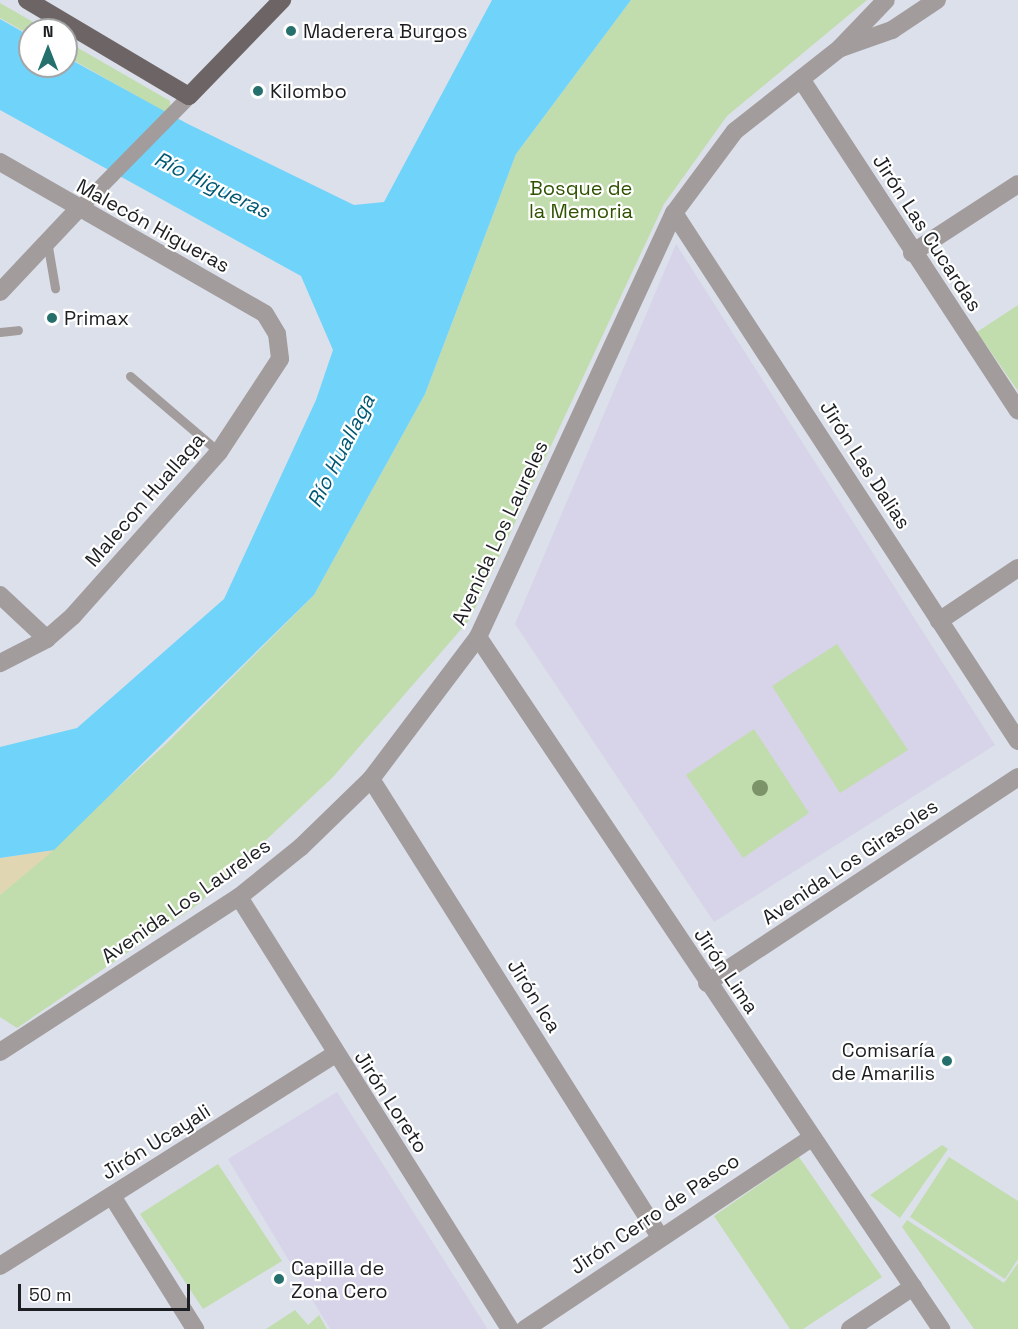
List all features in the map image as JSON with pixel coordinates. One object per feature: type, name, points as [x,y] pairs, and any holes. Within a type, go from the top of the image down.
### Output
[{"type":"main road","points":[[27,0],[189,96],[282,0]]},
{"type":"street","name":"Avenida Los Laureles","points":[[0,1052],[239,897],[301,847],[371,779],[478,637],[674,213],[735,131],[840,48],[886,0]]},
{"type":"street","name":"Avenida Los Laureles","points":[[840,48],[892,30],[937,0]]},
{"type":"street","name":"Jirón Las Cucardas","points":[[801,80],[912,253],[1018,410]]},
{"type":"street","points":[[0,292],[189,96]]},
{"type":"street","name":"Malecón Higueras","points":[[0,162],[265,314],[277,333]]},
{"type":"street","points":[[912,253],[1018,184]]},
{"type":"street","name":"Jirón Las Dalias","points":[[674,213],[1018,741]]},
{"type":"street","name":"Malecon Huallaga","points":[[0,663],[47,639],[219,452],[277,371],[277,333]]},
{"type":"street","points":[[939,621],[1018,568]]},
{"type":"street","points":[[0,596],[47,639]]},
{"type":"street","name":"Jirón Lima","points":[[478,637],[707,983],[941,1329]]},
{"type":"street","name":"Avenida Los Girasoles","points":[[707,983],[1018,777]]},
{"type":"street","name":"Jirón Ica","points":[[371,779],[660,1237]]},
{"type":"street","name":"Jirón Loreto","points":[[239,897],[334,1055],[510,1329]]},
{"type":"street","name":"Jirón Ucayali","points":[[0,1266],[334,1055]]},
{"type":"street","name":"Jirón Cerro de Pasco","points":[[525,1329],[811,1138]]},
{"type":"street","points":[[112,1196],[195,1329]]},
{"type":"street","points":[[850,1329],[913,1287]]},
{"type":"lane","points":[[47,241],[55,288]]},
{"type":"lane","points":[[0,332],[18,330]]},
{"type":"lane","points":[[130,376],[219,452]]},
{"type":"shaded area","points":[[676,244],[995,745],[714,922],[515,624]]},
{"type":"shaded area","points":[[337,1092],[486,1329],[330,1329],[228,1159]]},
{"type":"green space","name":"Bosque de la Memoria","points":[[631,0],[867,0],[727,116],[664,204],[470,619],[333,777],[197,905],[17,1028],[0,1017],[0,895],[167,743],[314,595],[425,394],[516,154]]},
{"type":"green space","points":[[0,3],[26,18],[18,18],[18,28],[0,18]]},
{"type":"green space","points":[[78,48],[170,101],[170,115],[78,63]]},
{"type":"green space","points":[[1018,305],[1018,391],[977,332]]},
{"type":"green space","points":[[837,644],[908,750],[840,793],[772,686]]},
{"type":"green space","points":[[754,729],[809,813],[743,858],[686,775]]},
{"type":"green space","points":[[942,1145],[948,1149],[900,1218],[870,1195]]},
{"type":"green space","points":[[799,1157],[882,1277],[803,1329],[790,1329],[714,1216]]},
{"type":"green space","points":[[949,1157],[1018,1201],[1018,1259],[1005,1279],[910,1217]]},
{"type":"green space","points":[[218,1164],[282,1261],[203,1309],[140,1214]]},
{"type":"green space","points":[[907,1220],[1004,1283],[1018,1263],[1018,1329],[974,1329],[902,1227]]},
{"type":"green space","points":[[295,1310],[308,1325],[319,1315],[327,1329],[266,1329]]},
{"type":"sand","points":[[54,850],[0,895],[0,858]]},
{"type":"water","points":[[492,0],[631,0],[516,154],[425,394],[314,595],[54,850],[0,858],[0,747],[77,728],[224,599],[316,400],[333,350],[301,276],[0,110],[0,19],[18,29],[18,78],[78,78],[78,64],[186,123],[354,205],[384,202]]},
{"type":"place","name":"Maderera Burgos","points":[[291,31]]},
{"type":"place","name":"Kilombo","points":[[258,91]]},
{"type":"place","name":"Primax","points":[[52,318]]},
{"type":"place","name":"Comisaría de Amarilis","points":[[947,1061]]},
{"type":"place","name":"Capilla de Zona Cero","points":[[279,1279]]},
{"type":"water label","name":"Río Higueras","points":[[212,185]]},
{"type":"water label","name":"Río Huallaga","points":[[341,451]]}]
